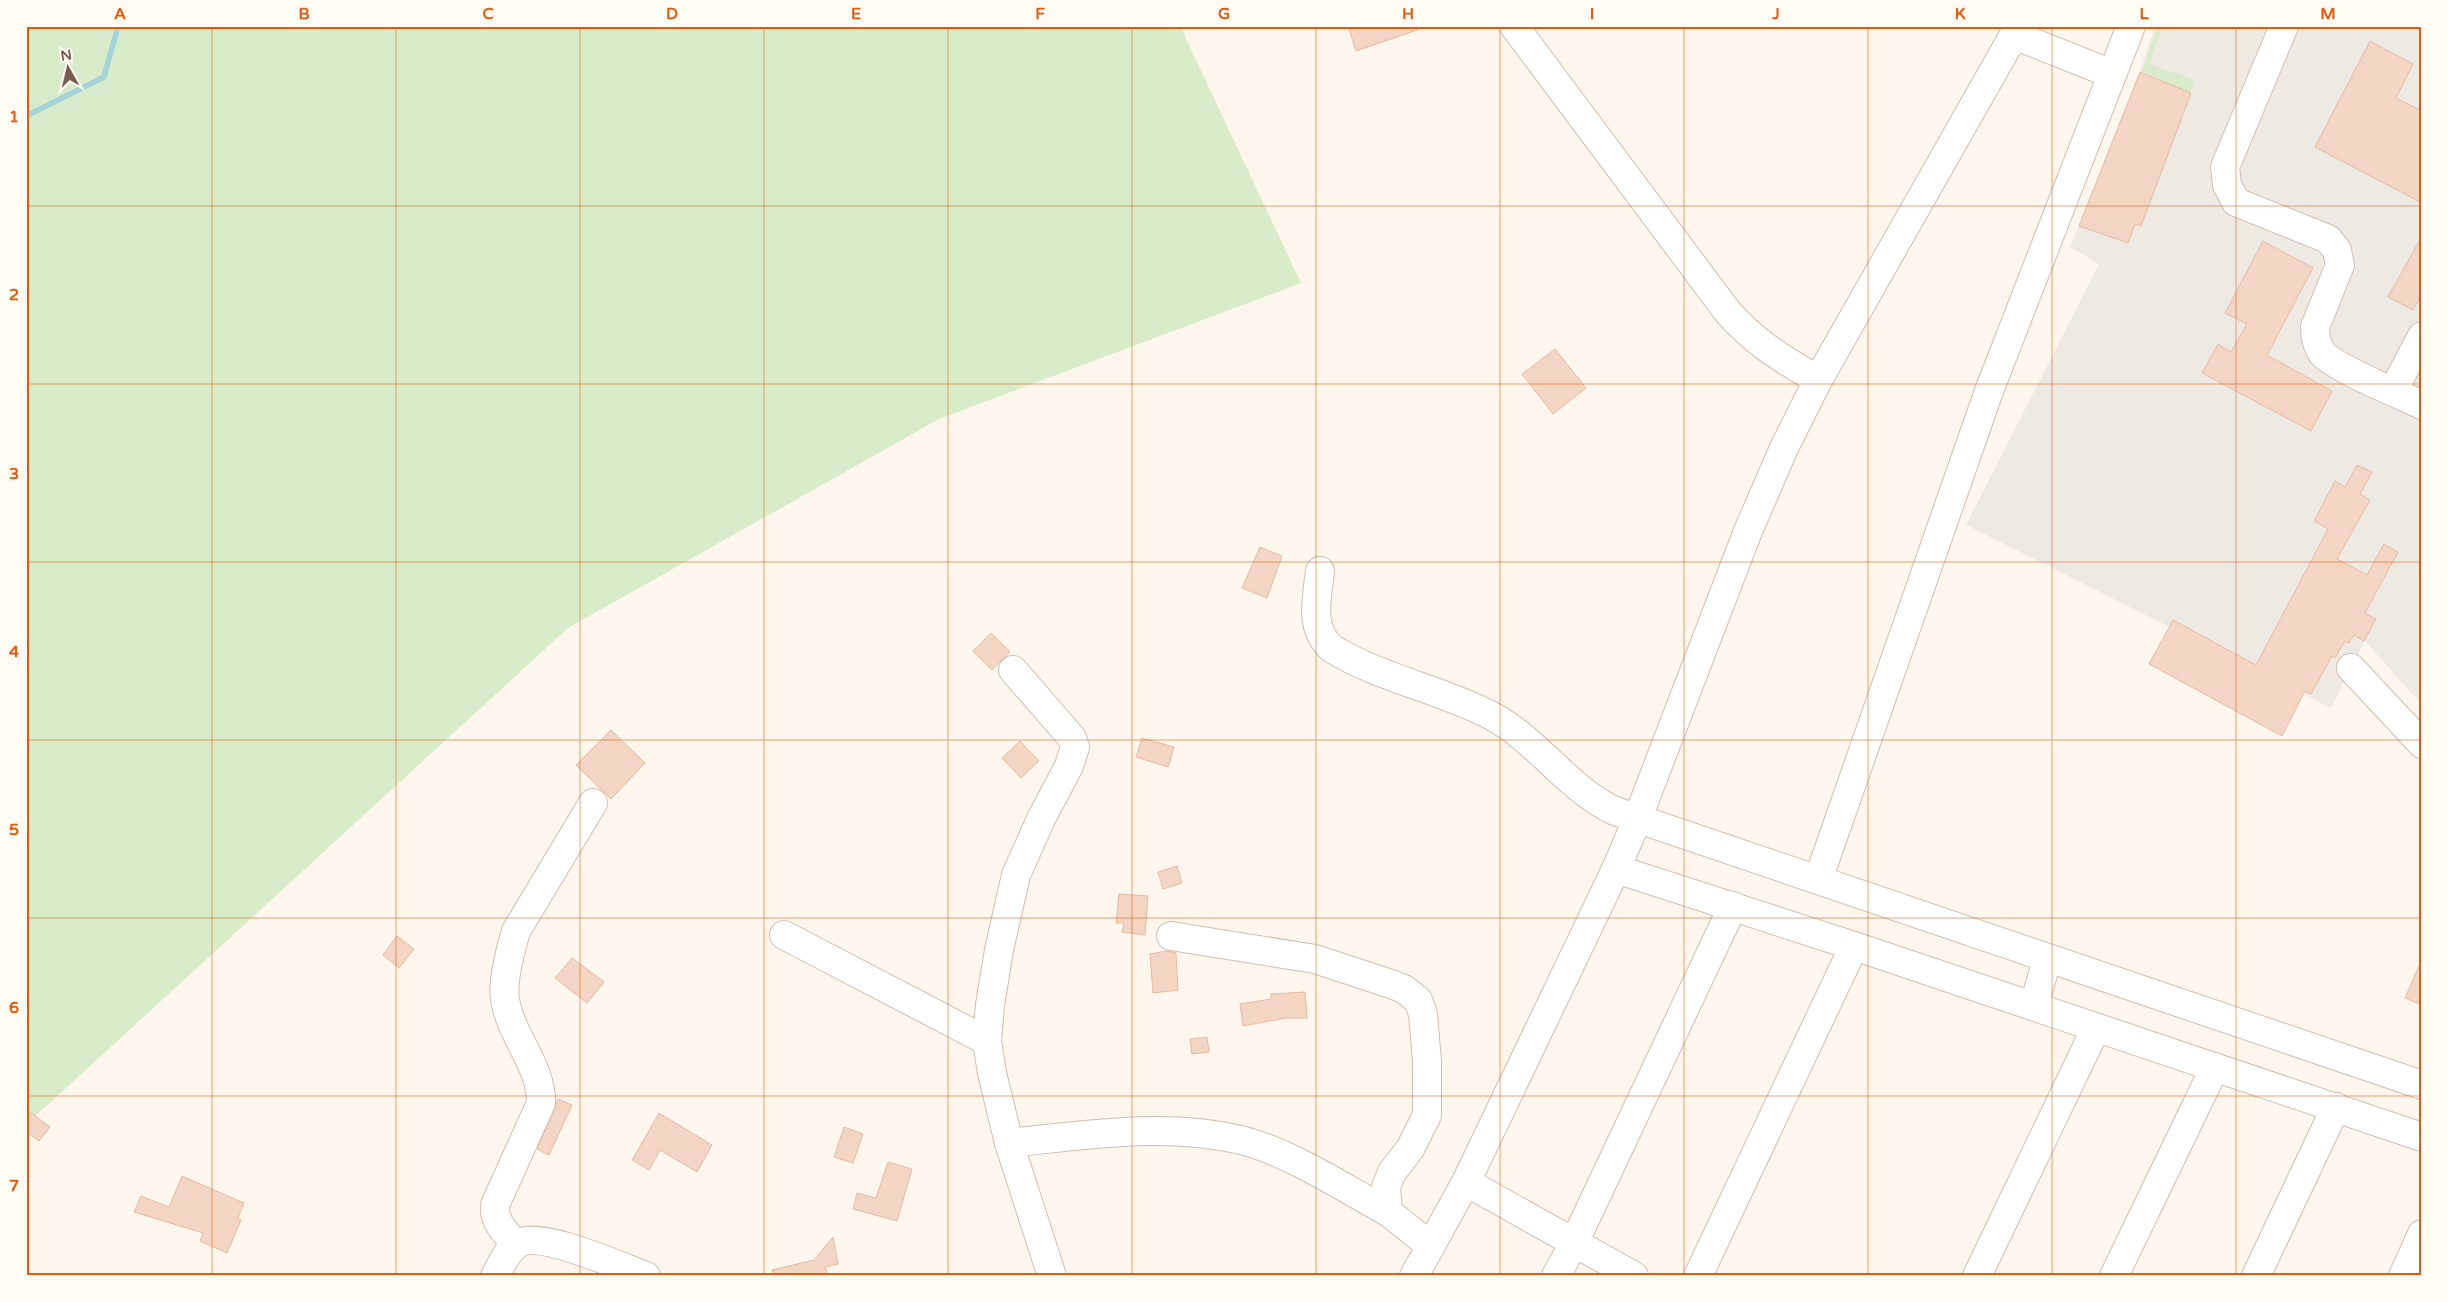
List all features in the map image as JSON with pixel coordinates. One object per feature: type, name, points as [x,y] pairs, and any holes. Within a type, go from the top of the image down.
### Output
[{"type":"street","points":[[1514,26],[1727,311],[1747,334],[1762,346],[1818,380]]},
{"type":"street","points":[[1818,880],[1989,391],[2131,26]]},
{"type":"street","points":[[2284,26],[2225,167],[2227,185],[2236,202],[2328,239],[2337,250],[2340,265],[2316,327],[2315,335],[2322,353],[2332,361],[2422,405]]},
{"type":"street","points":[[1414,1276],[1466,1182],[1616,869],[1637,820],[1762,497],[1818,380],[2016,31],[2112,74]]},
{"type":"street","points":[[2393,391],[2422,336]]},
{"type":"street","points":[[1320,571],[1316,623],[1320,634],[1331,648],[1494,717],[1551,760],[1598,802],[1637,820],[1818,880],[2047,960],[2422,1085]]},
{"type":"street","points":[[2351,668],[2422,744]]},
{"type":"street","points":[[1013,670],[1072,738],[1075,747],[1069,766],[1041,818],[1016,876],[993,987],[987,1041],[992,1073],[1009,1143],[1052,1276]]},
{"type":"street","points":[[516,1244],[498,1222],[494,1212],[495,1205],[541,1103],[541,1090],[509,1015],[504,997],[511,948],[516,930],[593,803]]},
{"type":"street","points":[[1616,869],[2034,1005],[2096,1028],[2422,1137]]},
{"type":"street","points":[[1556,1276],[1574,1243],[1733,906]]},
{"type":"street","points":[[784,935],[987,1041]]},
{"type":"street","points":[[1171,936],[1315,959],[1391,984],[1418,1000],[1423,1014],[1429,1081],[1427,1115],[1410,1149],[1392,1172],[1386,1187],[1388,1212]]},
{"type":"street","points":[[1698,1276],[1854,946]]},
{"type":"street","points":[[2034,1005],[2047,960]]},
{"type":"street","points":[[1978,1276],[2096,1028]]},
{"type":"street","points":[[2114,1276],[2215,1067]]},
{"type":"street","points":[[2256,1276],[2336,1107]]},
{"type":"street","points":[[1009,1143],[1100,1134],[1173,1131],[1241,1140],[1288,1159],[1388,1212],[1431,1246]]},
{"type":"street","points":[[1466,1182],[1634,1276]]},
{"type":"street","points":[[2412,1266],[2422,1234]]},
{"type":"street","points":[[495,1276],[516,1244],[523,1241],[546,1241],[646,1276]]},
{"type":"shaded area","points":[[2155,26],[2422,26],[2422,705],[2365,641],[2331,708],[1966,525],[2099,264],[2070,247],[2140,72]]},
{"type":"green space","points":[[26,26],[1180,26],[1301,283],[939,419],[568,628],[30,1121],[26,1122]]},
{"type":"green space","points":[[2158,26],[2163,26],[2149,64],[2194,79],[2191,93],[2142,71]]},
{"type":"building","points":[[1348,26],[1417,26],[1417,30],[1356,51]]},
{"type":"building","points":[[2370,41],[2413,64],[2396,98],[2422,111],[2422,203],[2315,147]]},
{"type":"building","points":[[2140,72],[2191,93],[2141,226],[2135,224],[2128,243],[2079,226]]},
{"type":"building","points":[[2422,236],[2422,294],[2413,310],[2388,297]]},
{"type":"building","points":[[2263,241],[2313,268],[2267,355],[2332,391],[2311,431],[2202,373],[2218,344],[2231,352],[2247,324],[2225,313]]},
{"type":"building","points":[[1555,349],[1586,388],[1553,414],[1522,374]]},
{"type":"building","points":[[2357,465],[2372,472],[2360,494],[2370,500],[2337,559],[2367,575],[2384,544],[2398,552],[2365,613],[2376,619],[2364,641],[2354,635],[2349,643],[2345,641],[2335,658],[2332,656],[2311,694],[2305,691],[2282,736],[2149,664],[2173,620],[2256,665],[2328,529],[2314,521],[2335,481],[2345,487]]},
{"type":"building","points":[[1260,547],[1282,556],[1267,598],[1242,588]]},
{"type":"building","points":[[991,633],[1010,652],[992,670],[973,651]]},
{"type":"building","points":[[611,730],[645,763],[611,799],[576,765]]},
{"type":"building","points":[[1142,738],[1174,747],[1168,767],[1136,757]]},
{"type":"building","points":[[1020,741],[1039,761],[1021,778],[1002,758]]},
{"type":"building","points":[[1177,866],[1182,883],[1163,889],[1158,872]]},
{"type":"building","points":[[1119,894],[1148,896],[1145,935],[1122,932],[1124,923],[1116,923]]},
{"type":"building","points":[[397,936],[414,949],[399,968],[383,955]]},
{"type":"building","points":[[1167,951],[1176,953],[1178,990],[1153,993],[1150,954]]},
{"type":"building","points":[[572,958],[604,982],[587,1003],[555,978]]},
{"type":"building","points":[[2422,959],[2422,1005],[2405,998]]},
{"type":"building","points":[[1305,992],[1307,1018],[1286,1018],[1243,1026],[1240,1004],[1271,999],[1271,994]]},
{"type":"building","points":[[1207,1037],[1209,1052],[1192,1054],[1190,1039]]},
{"type":"building","points":[[558,1099],[572,1105],[549,1155],[537,1149]]},
{"type":"building","points":[[26,1109],[50,1127],[39,1141],[26,1132]]},
{"type":"building","points":[[659,1113],[712,1145],[697,1172],[660,1150],[649,1170],[632,1160]]},
{"type":"building","points":[[844,1127],[863,1134],[853,1163],[834,1157]]},
{"type":"building","points":[[888,1162],[912,1169],[897,1221],[853,1209],[857,1193],[876,1198]]},
{"type":"building","points":[[182,1176],[244,1203],[238,1218],[241,1220],[227,1253],[200,1241],[203,1233],[134,1212],[141,1196],[169,1207]]},
{"type":"building","points":[[833,1237],[838,1264],[825,1267],[828,1276],[773,1276],[772,1270],[814,1260]]},
{"type":"waterway","points":[[26,116],[104,77],[118,26]]}]
